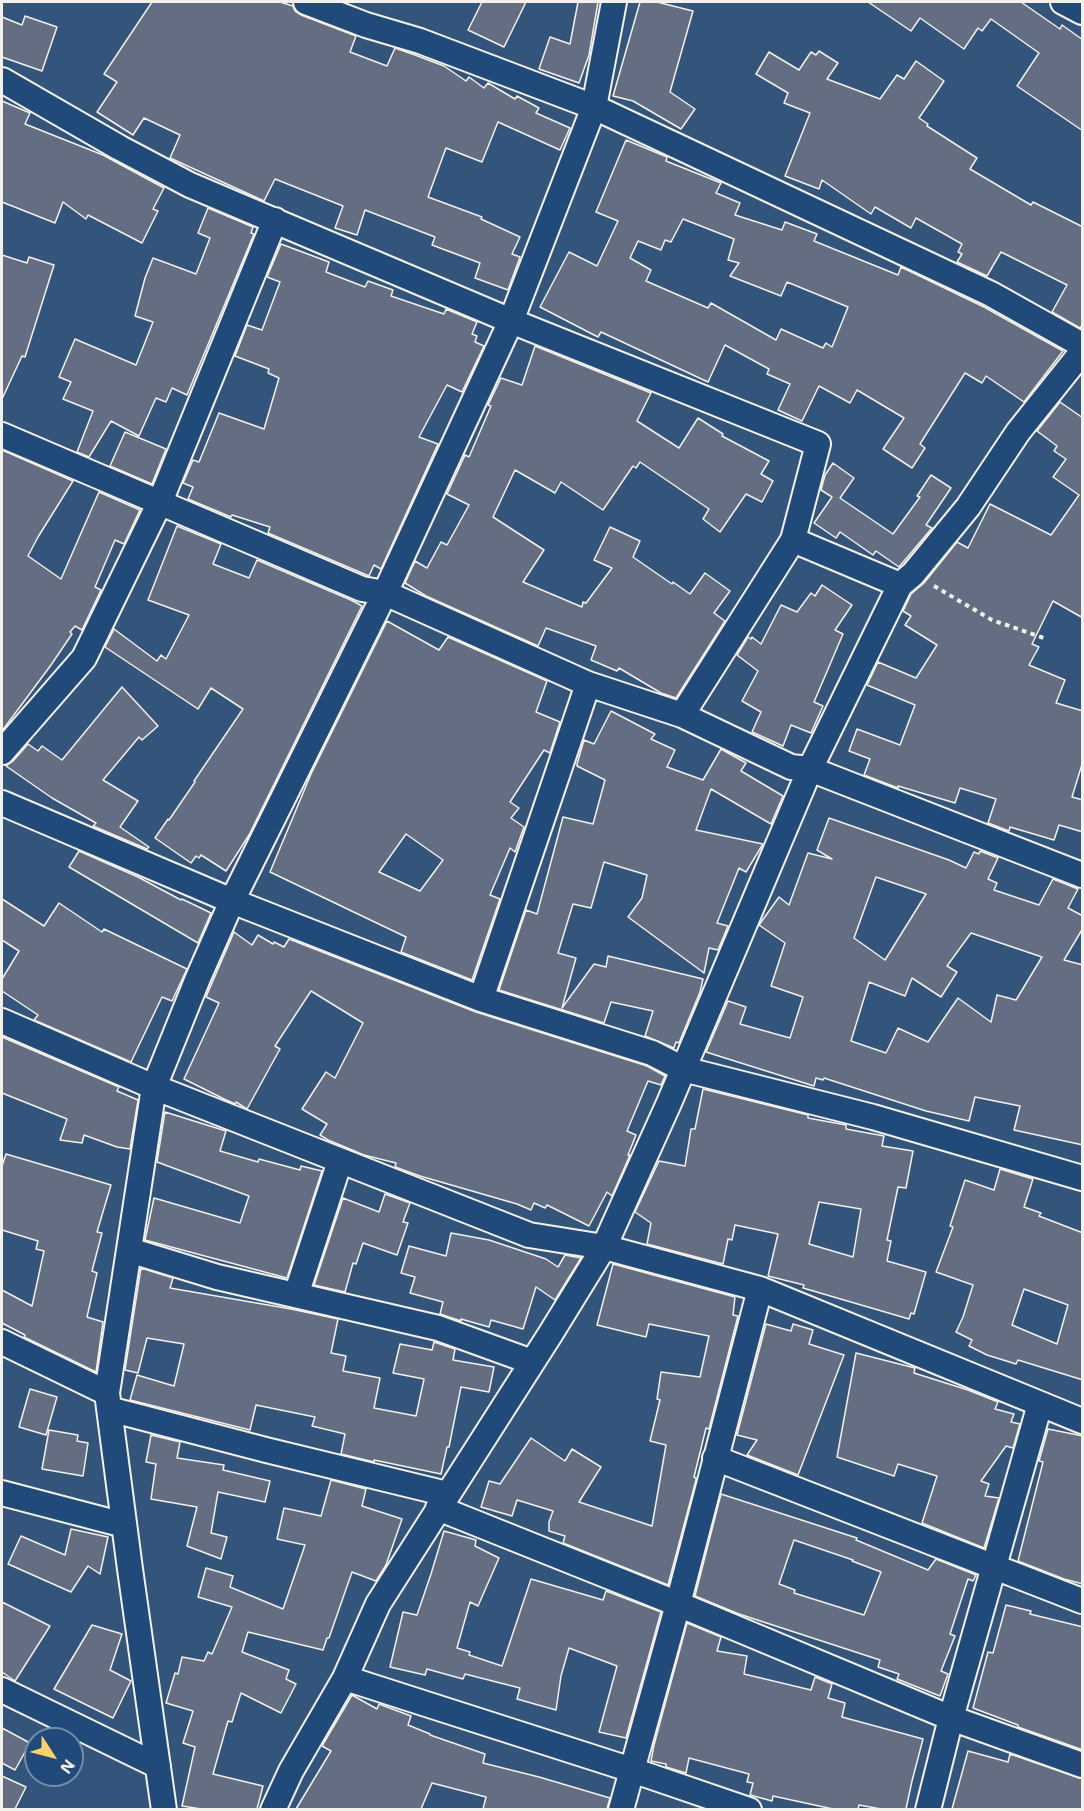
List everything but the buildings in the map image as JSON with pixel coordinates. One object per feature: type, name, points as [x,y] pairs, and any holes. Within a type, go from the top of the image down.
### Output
[{"type":"street","points":[[306,2],[366,25],[420,41],[594,107],[991,294],[1083,345]]},
{"type":"street","points":[[164,1809],[108,1401],[154,1087],[232,901],[385,593],[511,321],[594,107],[614,2]]},
{"type":"street","points":[[1063,2],[1083,12]]},
{"type":"street","points":[[2,80],[120,148],[190,185],[511,321],[818,444],[793,540],[682,716]]},
{"type":"street","points":[[2,752],[84,658],[160,502],[275,220]]},
{"type":"street","points":[[273,1809],[291,1772],[345,1678],[378,1604],[604,1247],[669,1102],[810,769],[906,579],[968,507],[1018,432],[1083,352]]},
{"type":"street","points":[[2,435],[362,589],[385,593],[588,684],[682,716],[791,767],[810,769],[1083,875]]},
{"type":"street","points":[[793,540],[906,579]]},
{"type":"street","points":[[481,999],[588,684]]},
{"type":"street","points":[[2,803],[232,901],[481,999],[652,1053],[682,1068],[873,1117],[1083,1178]]},
{"type":"street","points":[[2,1021],[154,1087],[529,1235],[604,1247],[760,1289],[1083,1421]]},
{"type":"street","points":[[296,1295],[340,1161]]},
{"type":"street","points":[[129,1250],[217,1277],[438,1328],[532,1362]]},
{"type":"street","points":[[621,1809],[678,1604],[760,1289]]},
{"type":"street","points":[[2,1342],[108,1401],[442,1501],[678,1604],[951,1718],[1083,1765]]},
{"type":"street","points":[[928,1809],[951,1718],[1040,1404]]},
{"type":"street","points":[[715,1458],[1083,1602]]},
{"type":"street","points":[[2,1492],[124,1525]]},
{"type":"street","points":[[345,1678],[749,1809]]},
{"type":"street","points":[[2,1690],[158,1766]]},
{"type":"path","points":[[906,579],[992,620],[1044,639]]}]
